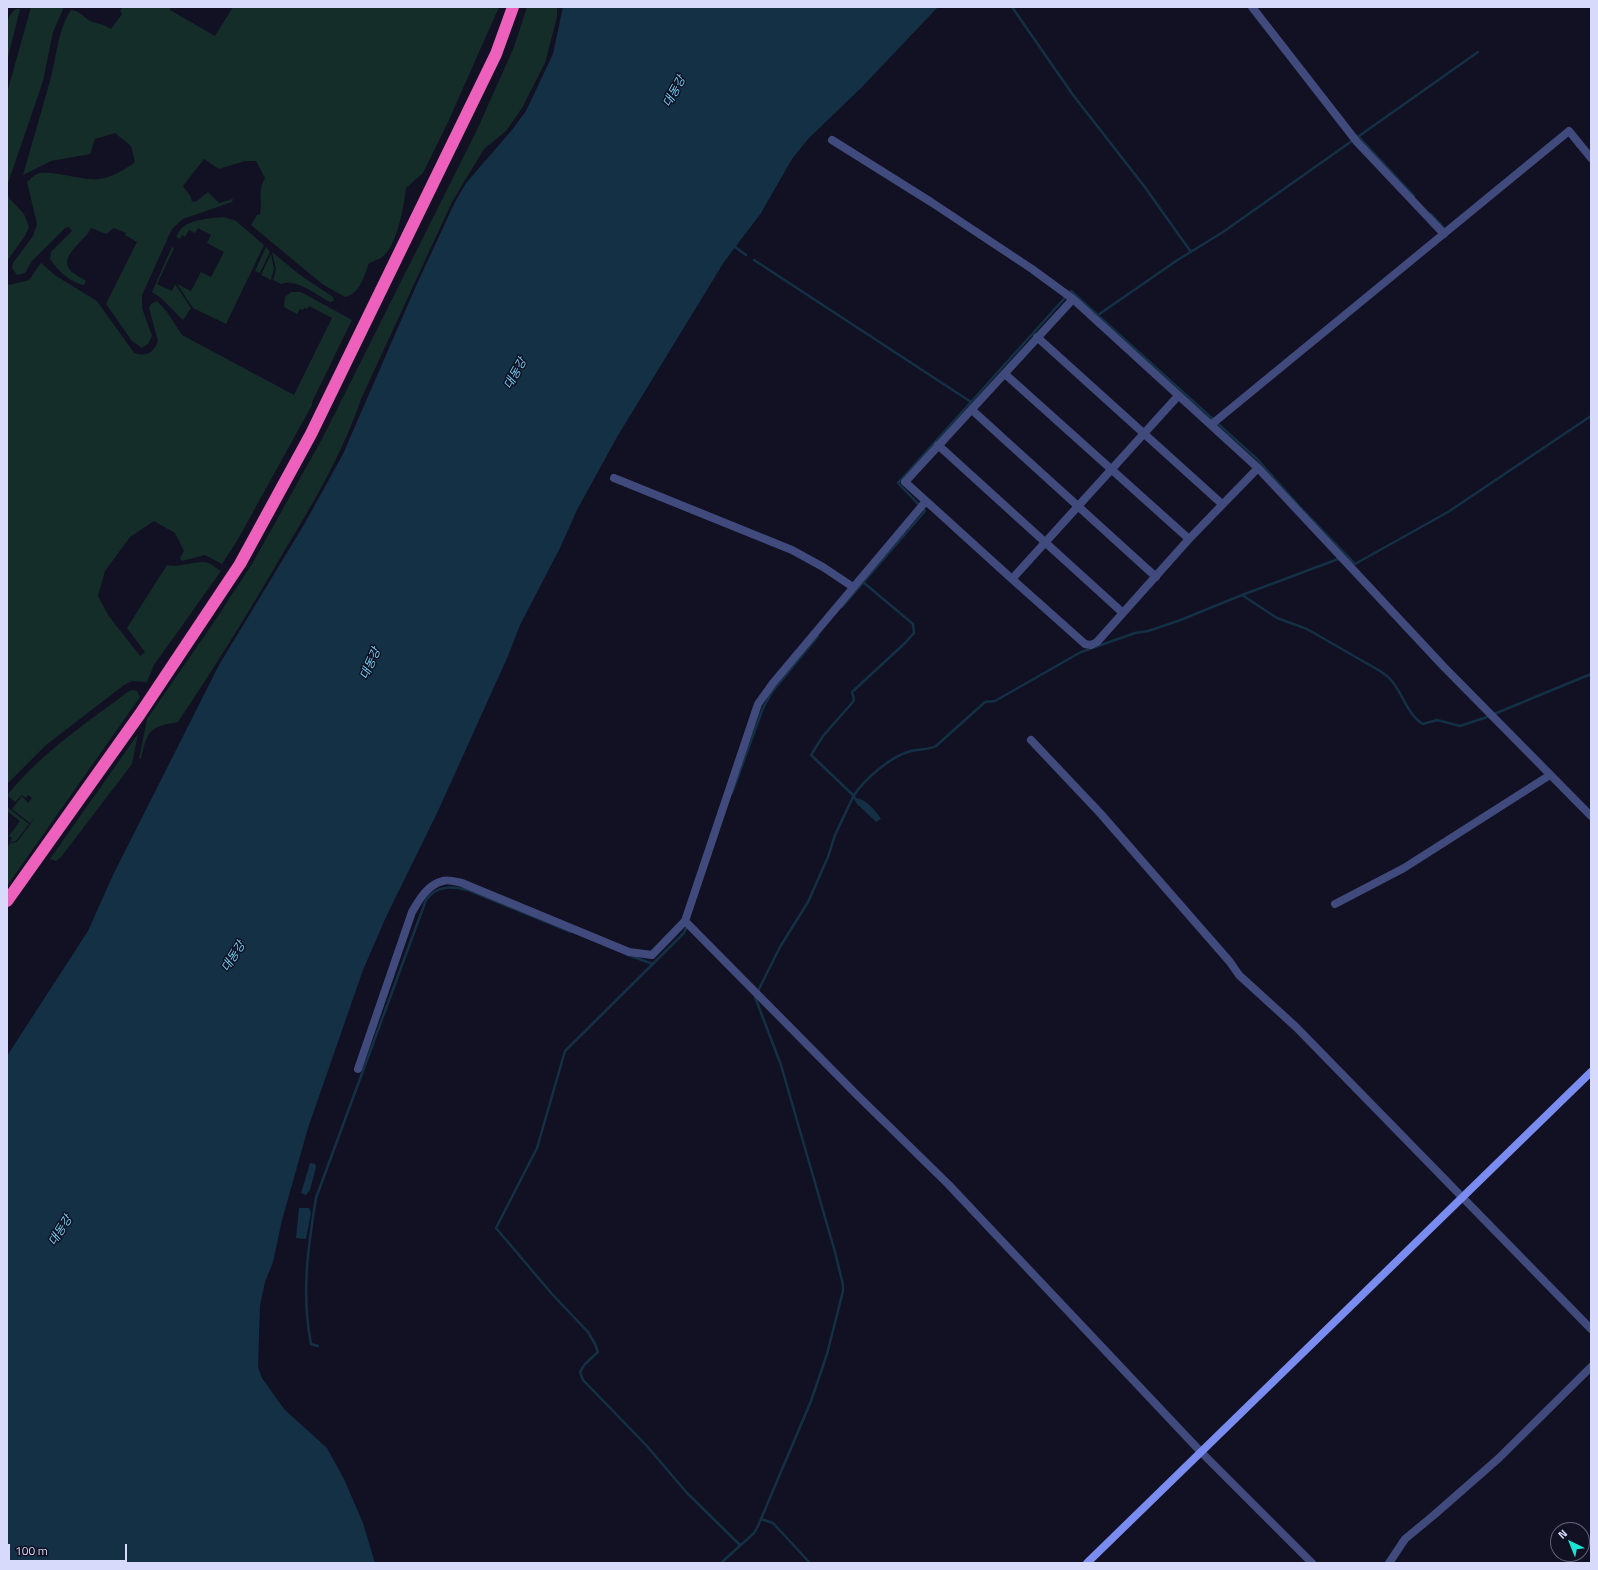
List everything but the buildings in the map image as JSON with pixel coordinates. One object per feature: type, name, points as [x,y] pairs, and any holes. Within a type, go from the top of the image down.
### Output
[{"type":"highway","points":[[7,901],[140,714],[232,577],[292,472],[496,54],[513,7]]},
{"type":"street","points":[[1252,7],[1357,142],[1444,234]]},
{"type":"street","points":[[1212,424],[1569,132],[1591,158]]},
{"type":"street","points":[[832,140],[931,202],[1032,269],[1072,299],[1178,396],[1212,424],[1258,468],[1444,667],[1591,816]]},
{"type":"street","points":[[1072,299],[905,482],[1085,644],[1091,645],[1097,642],[1189,539],[1258,468]]},
{"type":"street","points":[[1037,337],[1222,504]]},
{"type":"street","points":[[1005,374],[1189,539]]},
{"type":"street","points":[[1012,579],[1077,505],[1178,396]]},
{"type":"street","points":[[972,410],[1156,577]]},
{"type":"street","points":[[938,445],[1123,613]]},
{"type":"street","points":[[614,478],[792,550],[824,567],[853,587]]},
{"type":"street","points":[[358,1069],[412,912],[420,899],[429,889],[443,881],[462,883],[629,952],[652,955],[685,921],[758,704],[773,683],[926,501]]},
{"type":"street","points":[[1031,740],[1100,813],[1137,858],[1230,962],[1239,975],[1294,1026],[1591,1329]]},
{"type":"street","points":[[1335,904],[1404,868],[1550,775]]},
{"type":"street","points":[[685,921],[858,1097],[948,1184],[1201,1452],[1312,1563]]},
{"type":"street","points":[[1087,1563],[1591,1072]]},
{"type":"street","points":[[1389,1563],[1405,1539],[1499,1458],[1591,1367]]},
{"type":"green space","points":[[31,7],[64,7],[53,32],[43,81],[7,186],[7,93]]},
{"type":"green space","points":[[123,7],[171,7],[170,10],[215,36],[233,7],[499,7],[448,122],[423,173],[406,188],[399,226],[387,253],[381,258],[369,263],[361,284],[354,292],[345,297],[324,285],[251,225],[257,215],[260,214],[261,187],[265,178],[256,161],[245,161],[219,169],[204,159],[183,186],[191,197],[192,202],[197,201],[208,192],[219,203],[233,199],[232,202],[183,219],[172,229],[142,295],[142,308],[152,336],[148,344],[142,348],[132,341],[106,304],[137,242],[125,235],[126,233],[114,228],[106,234],[91,228],[71,253],[67,264],[72,272],[86,281],[84,285],[74,282],[56,267],[50,259],[51,252],[72,231],[69,227],[65,228],[32,261],[25,273],[17,275],[12,268],[13,263],[33,236],[37,224],[27,182],[37,174],[42,173],[99,179],[118,173],[135,162],[131,146],[115,133],[95,139],[90,154],[51,161],[23,175],[51,77],[63,26],[71,10],[74,10],[90,21],[111,29],[122,14],[120,11]]},
{"type":"green space","points":[[527,7],[557,7],[557,17],[545,63],[522,108],[506,131],[484,149],[452,202],[361,399],[336,460],[244,619],[178,722],[155,728],[151,731],[146,741],[141,758],[139,759],[147,719],[252,564],[322,439],[477,130],[514,47]]},
{"type":"green space","points":[[16,9],[20,9],[7,61],[6,33],[8,19],[11,13]]},
{"type":"green space","points":[[7,190],[9,198],[24,214],[29,227],[25,236],[7,261]]},
{"type":"green space","points":[[224,217],[236,221],[264,245],[226,324],[193,308],[177,284],[191,291],[201,272],[211,277],[224,252],[207,243],[211,235],[198,228],[195,233],[189,230],[185,237],[182,235],[180,239],[176,237],[180,230],[187,224],[203,219]]},
{"type":"green space","points":[[172,247],[174,248],[157,284],[172,291],[175,284],[191,308],[183,320],[161,298],[152,292]]},
{"type":"green space","points":[[266,247],[270,252],[260,273],[255,271]]},
{"type":"green space","points":[[272,252],[300,275],[333,297],[334,301],[330,302],[300,285],[293,283],[281,284],[273,280],[276,269]]},
{"type":"green space","points":[[271,254],[274,269],[271,280],[261,275]]},
{"type":"green space","points":[[41,263],[56,276],[97,301],[134,353],[149,353],[158,341],[149,308],[151,304],[157,301],[167,312],[182,335],[294,395],[332,318],[309,306],[307,309],[300,309],[297,314],[284,307],[285,297],[291,292],[301,292],[352,320],[312,402],[312,405],[237,541],[222,564],[205,555],[182,561],[180,558],[184,551],[175,533],[154,521],[130,537],[105,571],[98,596],[108,615],[140,656],[145,652],[127,628],[167,565],[176,566],[205,562],[221,571],[154,665],[147,682],[132,681],[124,685],[46,745],[7,784],[7,282],[9,285],[29,280]]},
{"type":"green space","points":[[129,691],[137,691],[140,697],[7,886],[7,848],[10,843],[17,842],[35,818],[30,823],[12,809],[22,796],[28,803],[32,798],[28,795],[26,798],[22,795],[15,802],[8,796],[9,793],[36,764],[51,751]]},
{"type":"green space","points":[[138,734],[132,764],[61,857],[56,861],[50,859]]},
{"type":"green space","points":[[7,807],[29,824],[16,841],[10,842],[12,838],[9,836],[20,821],[7,811]]},
{"type":"water","name":"대동강","points":[[563,7],[938,7],[861,88],[808,139],[792,159],[761,213],[724,262],[617,437],[577,510],[560,548],[520,625],[508,656],[438,811],[386,917],[363,970],[308,1128],[282,1220],[273,1262],[265,1282],[260,1305],[258,1367],[262,1378],[284,1409],[327,1448],[344,1479],[363,1523],[375,1563],[7,1563],[7,1056],[88,931],[113,875],[219,665],[305,523],[343,454],[416,286],[455,202],[466,183],[512,130],[526,111],[553,54]]},
{"type":"water","points":[[855,795],[856,798],[870,806],[881,819],[876,822],[857,804],[852,796]]},
{"type":"water","points":[[310,1163],[315,1164],[316,1167],[310,1190],[306,1195],[301,1193]]},
{"type":"water","points":[[299,1208],[309,1208],[311,1213],[306,1239],[296,1238]]},
{"type":"waterway","points":[[1012,7],[1073,95],[1144,186],[1191,252]]},
{"type":"waterway","points":[[1098,315],[1176,261],[1223,232],[1478,52]]},
{"type":"waterway","points":[[1358,136],[1414,196]]},
{"type":"waterway","points":[[1431,214],[1444,228]]},
{"type":"waterway","points":[[735,247],[746,255]]},
{"type":"waterway","points":[[754,260],[971,402],[1071,291],[1257,459],[1300,507],[1355,564],[1448,512],[1591,416]]},
{"type":"waterway","points":[[842,607],[925,511],[898,483],[971,402]]},
{"type":"waterway","points":[[1242,595],[1341,558]]},
{"type":"waterway","points":[[853,795],[811,755],[823,736],[854,700],[852,692],[914,633],[913,624],[863,582]]},
{"type":"waterway","points":[[854,795],[872,775],[887,763],[911,751],[936,746],[985,702],[995,701],[1081,652],[1135,633],[1148,631],[1178,621],[1242,595],[1277,618],[1307,629],[1386,675],[1395,685],[1409,710],[1423,724],[1437,720],[1460,726],[1490,716]]},
{"type":"waterway","points":[[732,793],[763,708],[772,692],[818,636]]},
{"type":"waterway","points":[[1494,714],[1591,674]]},
{"type":"waterway","points":[[721,1563],[754,1533],[758,1526],[811,1401],[827,1354],[843,1291],[843,1285],[835,1252],[781,1065],[755,997],[780,947],[808,902],[828,857],[835,835],[853,797]]},
{"type":"waterway","points":[[318,1346],[311,1344],[306,1307],[308,1253],[316,1198],[426,900],[430,895],[440,889],[451,887],[468,890],[571,932]]},
{"type":"waterway","points":[[687,926],[684,933],[565,1051],[537,1148],[496,1228],[552,1294],[588,1332],[595,1344],[598,1352],[585,1364],[580,1372],[583,1380],[646,1445],[687,1493],[740,1545]]},
{"type":"waterway","points":[[628,955],[653,964]]},
{"type":"waterway","points":[[761,1519],[773,1523],[810,1563]]}]
